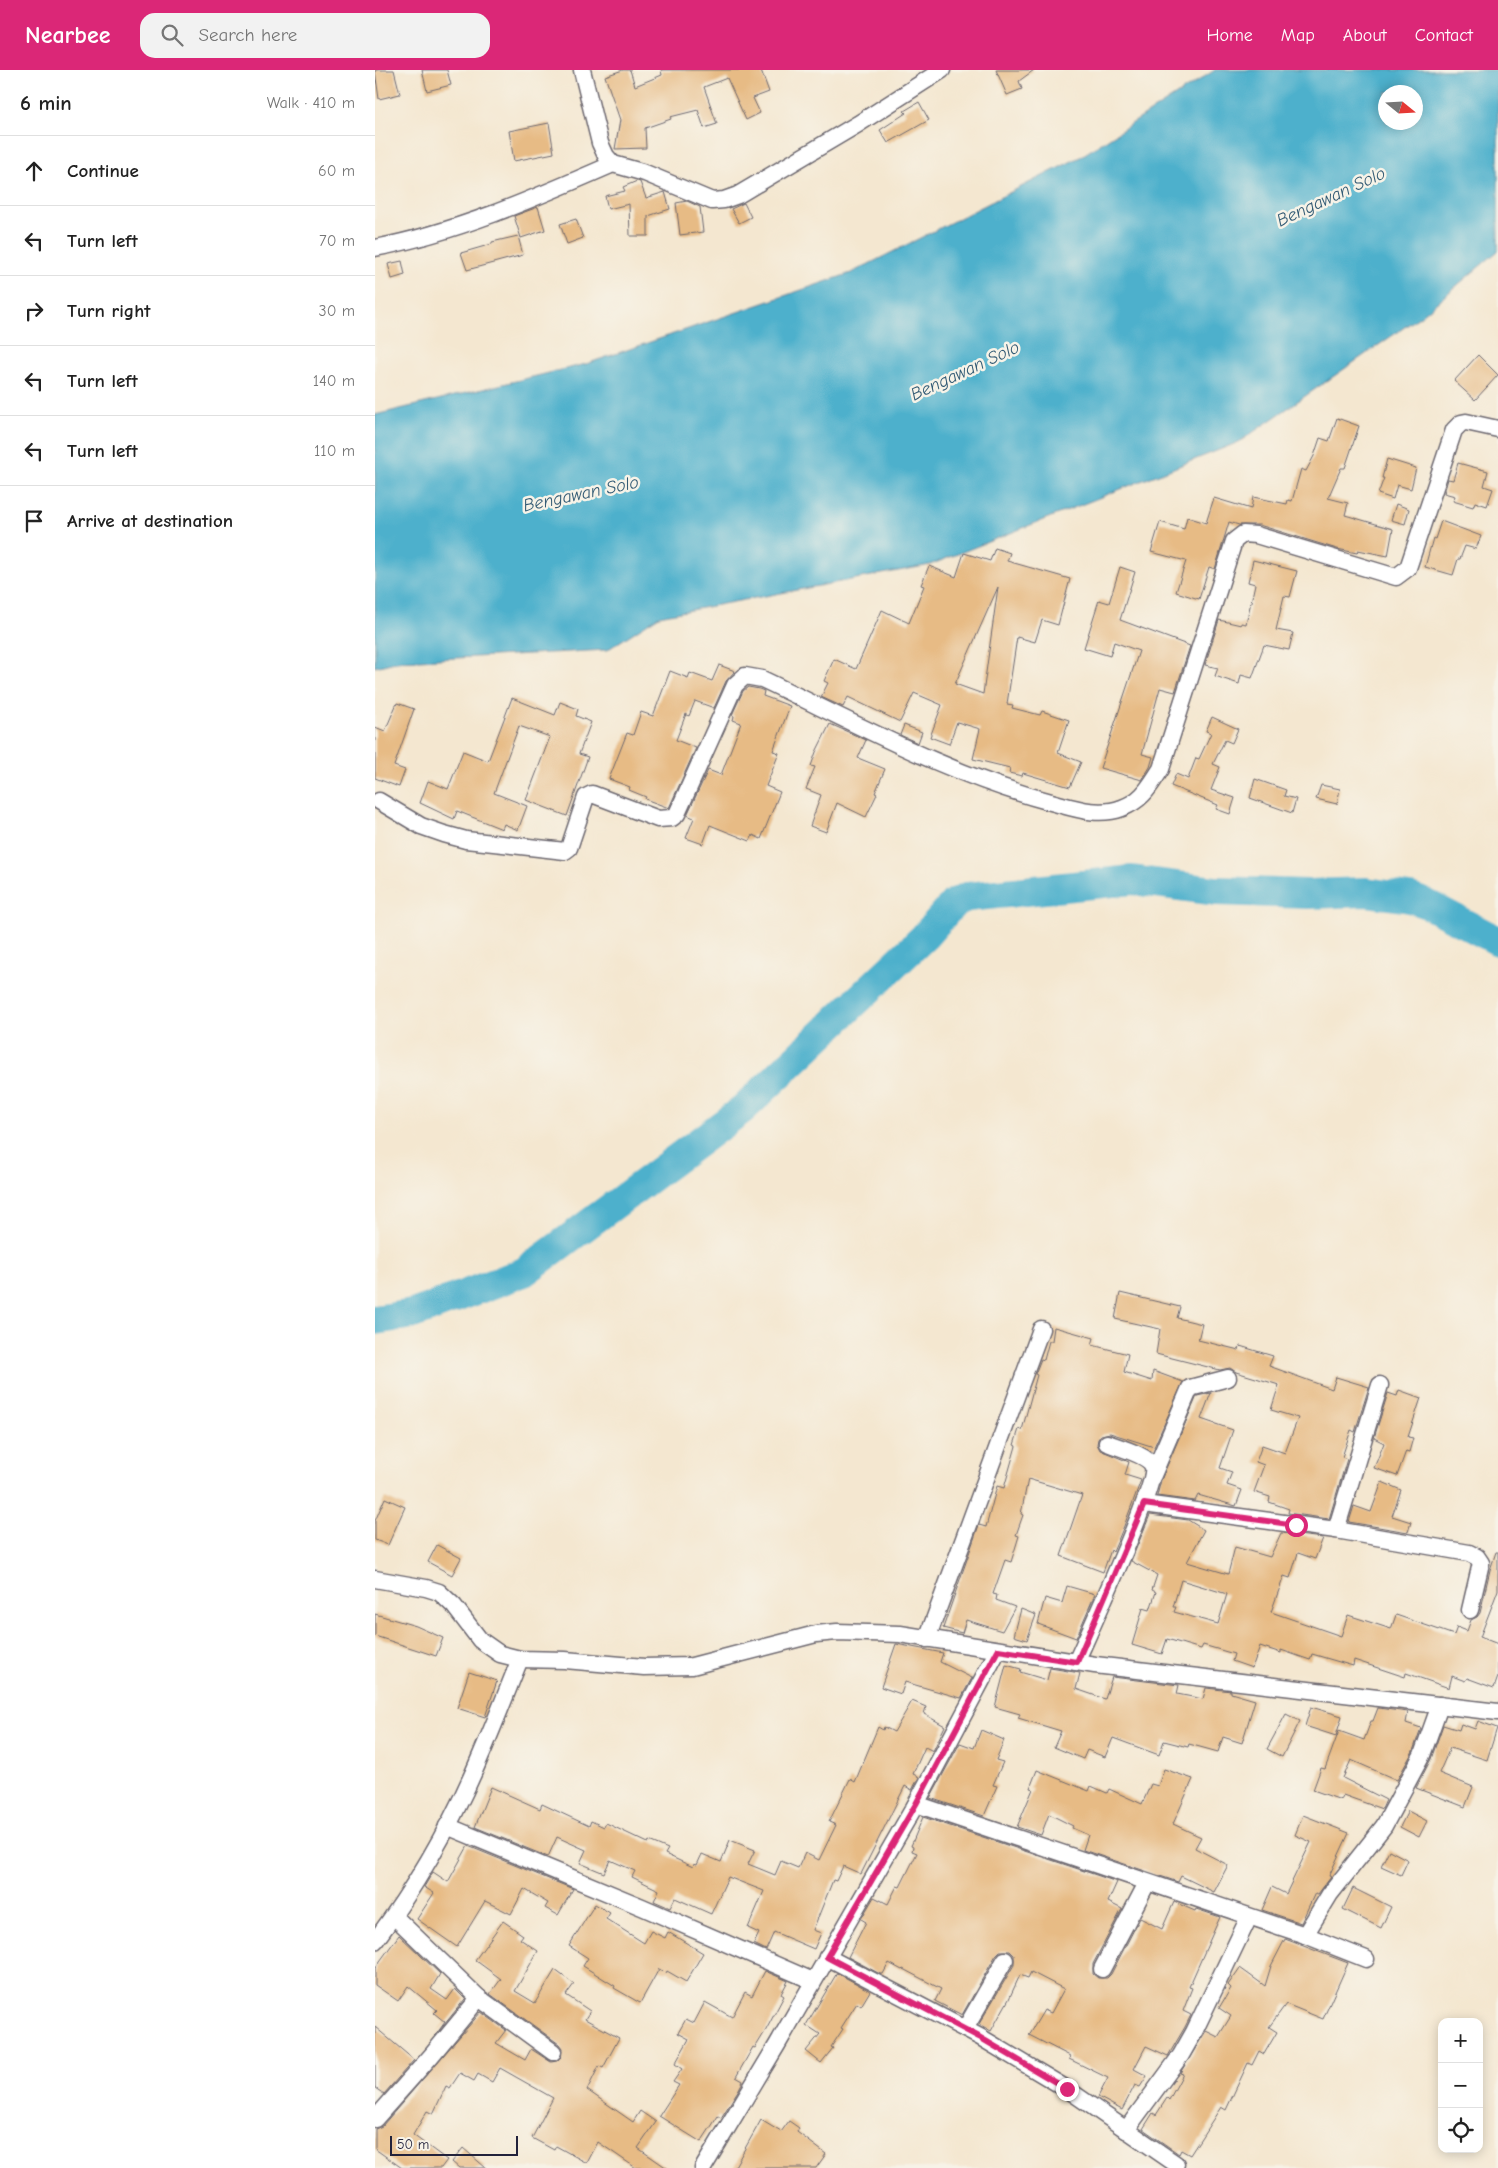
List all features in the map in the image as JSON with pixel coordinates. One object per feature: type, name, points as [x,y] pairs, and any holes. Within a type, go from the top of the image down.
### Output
[{"type":"street","points":[[582,70],[600,143],[605,156],[613,164],[652,175],[706,199],[724,200],[738,196],[858,124],[942,70]]},
{"type":"street","points":[[375,248],[449,230],[486,217],[613,164]]},
{"type":"street","points":[[379,801],[421,826],[466,840],[565,851],[569,848],[586,797],[592,794],[658,819],[672,818],[677,814],[735,685],[745,676],[762,679],[938,763],[1007,790],[1092,812],[1121,808],[1142,797],[1161,769],[1234,541],[1243,534],[1256,535],[1396,577],[1408,568],[1454,430],[1461,423],[1466,422],[1498,429]]},
{"type":"street","points":[[927,1639],[1041,1329]]},
{"type":"street","points":[[1077,1662],[1144,1504],[1153,1475],[1190,1388],[1227,1378]]},
{"type":"street","points":[[1336,1530],[1381,1385]]},
{"type":"street","points":[[1107,1443],[1146,1458],[1153,1466],[1153,1475]]},
{"type":"street","points":[[1144,1504],[1336,1530],[1469,1553],[1477,1557],[1481,1563],[1470,1610]]},
{"type":"street","points":[[375,1579],[427,1588],[439,1592],[454,1606],[480,1640],[500,1654],[520,1659],[565,1660],[644,1666],[685,1666],[717,1661],[817,1634],[870,1633],[927,1639],[1077,1662],[1498,1712]]},
{"type":"street","points":[[703,2168],[916,1804],[998,1650]]},
{"type":"street","points":[[375,1941],[394,1916],[447,1826],[481,1756],[520,1659]]},
{"type":"street","points":[[1305,1935],[1330,1894],[1388,1819],[1422,1755],[1440,1705]]},
{"type":"street","points":[[916,1804],[1305,1935],[1367,1959]]},
{"type":"street","points":[[447,1826],[633,1903],[813,1981]]},
{"type":"street","points":[[1102,1969],[1147,1883]]},
{"type":"street","points":[[394,1916],[479,1998],[553,2052]]},
{"type":"street","points":[[1127,2130],[1181,2055],[1249,1917]]},
{"type":"street","points":[[827,1957],[965,2029],[1067,2089],[1176,2164]]},
{"type":"street","points":[[965,2029],[1005,1960]]},
{"type":"street","points":[[375,2119],[479,1998]]},
{"type":"water","name":"Bengawan Solo","points":[[1215,70],[1498,70],[1498,251],[1422,315],[1239,442],[930,565],[659,616],[607,650],[399,661],[375,667],[375,415],[586,364],[851,273],[1080,157]]},
{"type":"building","points":[[375,70],[394,70],[400,94],[379,99]]},
{"type":"building","points":[[422,70],[447,70],[451,85],[427,91]]},
{"type":"building","points":[[623,70],[630,70],[635,86],[662,75],[661,70],[761,70],[769,92],[753,98],[760,113],[746,120],[727,78],[704,87],[717,124],[704,128],[698,110],[670,117],[671,119],[645,128],[646,148],[615,149],[620,120],[605,76]]},
{"type":"building","points":[[996,70],[1034,70],[1019,81],[1022,89],[1007,95]]},
{"type":"building","points":[[919,102],[929,120],[888,143],[880,130]]},
{"type":"building","points":[[549,123],[554,153],[514,161],[509,131]]},
{"type":"building","points":[[637,181],[640,182],[646,198],[665,192],[670,209],[648,216],[648,236],[630,236],[629,204],[608,209],[605,196],[625,191],[623,187]]},
{"type":"building","points":[[687,201],[700,207],[703,232],[680,235],[676,203]]},
{"type":"building","points":[[744,203],[751,217],[739,223],[731,209]]},
{"type":"building","points":[[538,207],[545,230],[521,238],[514,216]]},
{"type":"building","points":[[576,219],[583,238],[567,244],[560,224]]},
{"type":"building","points":[[518,236],[523,255],[467,270],[461,253],[492,244],[492,242]]},
{"type":"building","points":[[402,261],[405,275],[392,279],[388,264]]},
{"type":"building","points":[[1478,355],[1498,375],[1475,400],[1454,381]]},
{"type":"building","points":[[1337,418],[1359,426],[1345,468],[1341,468],[1328,498],[1348,503],[1345,515],[1393,529],[1388,556],[1358,550],[1357,553],[1337,549],[1259,525],[1239,525],[1229,522],[1215,569],[1209,567],[1199,599],[1176,592],[1186,561],[1151,552],[1160,522],[1184,529],[1187,517],[1206,523],[1214,498],[1251,509],[1253,497],[1287,504],[1288,500],[1292,501],[1301,469],[1306,471],[1314,456],[1320,438],[1329,441]]},
{"type":"building","points":[[1387,459],[1416,468],[1411,489],[1397,485],[1393,499],[1378,494],[1384,478],[1382,478]]},
{"type":"building","points":[[1458,463],[1488,471],[1484,486],[1493,489],[1487,506],[1475,502],[1473,507],[1453,501],[1455,496],[1444,493],[1448,479],[1453,480]]},
{"type":"building","points":[[1396,504],[1409,509],[1405,524],[1391,520]]},
{"type":"building","points":[[1441,521],[1481,536],[1476,549],[1465,546],[1453,575],[1425,567],[1433,538],[1435,539]]},
{"type":"building","points":[[995,548],[1010,553],[1007,561],[1070,579],[1058,625],[1042,620],[1035,642],[1017,637],[1007,704],[1013,705],[1012,708],[1040,715],[1042,711],[1069,720],[1058,753],[1081,762],[1070,787],[1023,773],[1022,776],[1009,773],[1010,768],[973,759],[980,729],[957,722],[949,744],[930,737],[942,705],[914,693],[900,722],[848,697],[843,707],[821,697],[828,683],[824,681],[834,659],[856,669],[882,610],[909,623],[924,586],[921,585],[929,566],[956,577],[964,553],[990,561]],"holes":[[[998,587],[983,694],[955,684]]]},
{"type":"building","points":[[1253,560],[1297,571],[1290,597],[1284,596],[1276,630],[1293,633],[1289,650],[1264,645],[1252,678],[1241,675],[1239,684],[1215,676],[1218,668],[1205,665],[1219,620],[1241,625],[1241,623],[1246,624],[1255,584],[1248,582]]},
{"type":"building","points":[[1120,567],[1135,572],[1120,620],[1190,646],[1175,692],[1160,688],[1142,754],[1153,757],[1150,767],[1142,780],[1100,768],[1139,651],[1114,642],[1110,656],[1084,648],[1099,600],[1109,603]]},
{"type":"building","points":[[719,665],[735,671],[726,681],[714,708],[695,701],[689,716],[686,714],[676,740],[696,748],[669,808],[645,799],[646,797],[629,790],[630,787],[609,779],[627,733],[633,735],[641,712],[653,716],[670,671],[688,678],[690,673],[712,681]]},
{"type":"building","points":[[748,687],[764,691],[763,696],[790,706],[773,751],[779,753],[766,786],[780,792],[761,839],[753,835],[750,841],[710,825],[703,844],[686,838],[694,818],[687,815],[708,770],[721,775],[741,723],[733,720],[734,716],[732,715],[743,691]]},
{"type":"building","points":[[512,698],[555,715],[560,702],[578,709],[576,716],[591,722],[579,754],[588,757],[567,816],[526,800],[550,737],[519,726],[494,793],[527,806],[518,830],[504,824],[502,829],[457,811],[454,819],[420,803],[428,781],[448,789],[463,751],[488,761]]},
{"type":"building","points":[[397,703],[414,709],[394,766],[405,770],[399,787],[375,778],[375,727],[385,731]]},
{"type":"building","points":[[1212,717],[1238,729],[1232,743],[1225,740],[1213,764],[1220,767],[1211,790],[1235,798],[1230,814],[1216,809],[1218,805],[1171,786],[1176,774],[1188,779],[1196,758],[1199,759],[1211,733],[1206,731]]},
{"type":"building","points":[[830,724],[866,740],[858,758],[885,769],[875,793],[877,794],[866,817],[837,803],[826,832],[810,826],[821,795],[806,789],[815,767],[811,766],[816,752]]},
{"type":"building","points":[[904,725],[922,732],[918,743],[900,735]]},
{"type":"building","points":[[1255,779],[1286,790],[1284,796],[1296,799],[1292,813],[1250,798]]},
{"type":"building","points":[[1321,785],[1340,789],[1337,804],[1316,799]]},
{"type":"building","points":[[1120,1293],[1180,1307],[1177,1318],[1202,1324],[1198,1340],[1239,1350],[1240,1346],[1273,1356],[1269,1366],[1332,1389],[1336,1377],[1369,1387],[1355,1432],[1351,1430],[1342,1457],[1347,1459],[1329,1519],[1288,1513],[1289,1509],[1269,1502],[1270,1497],[1254,1492],[1264,1465],[1256,1462],[1262,1445],[1285,1453],[1298,1418],[1271,1410],[1279,1385],[1236,1372],[1230,1368],[1220,1370],[1156,1354],[1160,1329],[1115,1319]]},
{"type":"building","points":[[1054,1327],[1094,1338],[1092,1345],[1128,1354],[1124,1372],[1152,1381],[1153,1371],[1183,1382],[1154,1447],[1110,1433],[1101,1435],[1098,1439],[1097,1444],[1100,1450],[1129,1462],[1125,1475],[1141,1480],[1124,1526],[1113,1552],[1111,1550],[1103,1572],[1061,1556],[1082,1495],[1028,1479],[1021,1514],[1023,1515],[1016,1535],[1019,1536],[1011,1562],[1005,1560],[993,1594],[997,1595],[996,1600],[1015,1607],[1002,1631],[966,1620],[962,1633],[943,1628],[979,1525],[986,1527],[997,1486],[1004,1488],[1016,1446],[1014,1445],[1019,1429],[1022,1430],[1037,1375],[1035,1374],[1041,1359],[1044,1360],[1049,1341],[1052,1341]]},
{"type":"building","points":[[1399,1390],[1421,1398],[1408,1437],[1413,1438],[1409,1452],[1406,1451],[1397,1476],[1374,1468],[1384,1443],[1374,1438],[1388,1393],[1397,1396]]},
{"type":"building","points":[[1211,1393],[1201,1419],[1233,1430],[1220,1468],[1232,1472],[1227,1485],[1242,1490],[1236,1506],[1198,1495],[1195,1501],[1157,1496],[1161,1480],[1197,1396]]},
{"type":"building","points":[[1382,1482],[1401,1490],[1392,1516],[1411,1522],[1408,1532],[1349,1522],[1354,1506],[1371,1512]]},
{"type":"building","points":[[385,1498],[405,1507],[388,1545],[375,1540],[375,1521]]},
{"type":"building","points":[[1150,1515],[1188,1520],[1204,1530],[1187,1562],[1228,1574],[1235,1547],[1270,1557],[1281,1533],[1323,1538],[1315,1559],[1298,1553],[1290,1578],[1284,1576],[1271,1612],[1341,1636],[1348,1615],[1391,1629],[1396,1615],[1454,1635],[1457,1627],[1467,1631],[1471,1620],[1480,1613],[1490,1570],[1496,1552],[1498,1552],[1498,1590],[1480,1637],[1498,1644],[1498,1677],[1494,1688],[1467,1678],[1465,1681],[1452,1676],[1449,1688],[1406,1673],[1405,1677],[1354,1660],[1353,1666],[1312,1654],[1310,1660],[1281,1650],[1281,1653],[1260,1646],[1252,1668],[1232,1661],[1234,1654],[1203,1645],[1201,1649],[1167,1639],[1162,1654],[1132,1645],[1143,1608],[1150,1610],[1156,1592],[1152,1590],[1157,1575],[1131,1561]],"holes":[[[1181,1580],[1227,1594],[1218,1624],[1174,1612],[1176,1607],[1173,1607]]]},
{"type":"building","points":[[437,1545],[461,1558],[452,1575],[428,1562]]},
{"type":"building","points":[[1067,1586],[1095,1594],[1076,1638],[1038,1624],[1045,1598],[1062,1603]]},
{"type":"building","points":[[1021,1609],[1036,1615],[1027,1640],[1014,1636]]},
{"type":"building","points":[[375,1614],[416,1626],[443,1638],[436,1656],[375,1636]]},
{"type":"building","points":[[896,1644],[943,1653],[940,1662],[972,1678],[961,1698],[905,1682],[901,1694],[881,1687]]},
{"type":"building","points":[[1006,1665],[1021,1669],[1020,1672],[1047,1680],[1050,1668],[1080,1673],[1076,1689],[1105,1699],[1112,1677],[1179,1685],[1177,1694],[1203,1699],[1206,1688],[1231,1691],[1231,1693],[1255,1700],[1242,1743],[1223,1737],[1218,1752],[1189,1744],[1188,1747],[1164,1741],[1159,1755],[1113,1738],[1105,1757],[1087,1750],[1083,1759],[1054,1747],[1061,1731],[1018,1718],[1020,1714],[995,1707]]},
{"type":"building","points":[[469,1672],[497,1681],[485,1717],[457,1708]]},
{"type":"building","points":[[912,1701],[926,1707],[924,1714],[945,1726],[933,1751],[925,1747],[913,1774],[919,1777],[912,1790],[905,1786],[861,1874],[843,1866],[836,1881],[833,1880],[813,1930],[821,1933],[814,1949],[774,1932],[766,1950],[754,1944],[759,1933],[748,1928],[764,1891],[728,1877],[711,1914],[675,1898],[670,1908],[654,1901],[659,1890],[632,1877],[635,1871],[610,1860],[604,1873],[580,1863],[586,1850],[557,1837],[548,1857],[475,1827],[491,1787],[540,1809],[542,1804],[589,1826],[591,1821],[604,1827],[606,1823],[648,1843],[649,1841],[668,1849],[665,1854],[693,1867],[694,1864],[697,1865],[702,1854],[721,1862],[730,1840],[755,1850],[748,1864],[775,1875],[781,1861],[798,1868],[805,1853],[819,1860],[836,1825],[829,1822],[850,1779],[855,1782],[878,1727],[883,1730],[884,1727],[894,1732]]},
{"type":"building","points":[[1311,1707],[1342,1716],[1336,1736],[1305,1726]]},
{"type":"building","points":[[1378,1708],[1408,1712],[1406,1723],[1421,1728],[1413,1751],[1397,1780],[1351,1760],[1343,1778],[1386,1800],[1382,1809],[1343,1795],[1341,1800],[1313,1790],[1321,1768],[1325,1769],[1339,1731],[1364,1740]]},
{"type":"building","points":[[1286,1714],[1300,1721],[1282,1757],[1267,1749]]},
{"type":"building","points":[[1478,1721],[1497,1728],[1487,1760],[1450,1748],[1439,1773],[1473,1787],[1465,1807],[1416,1788],[1431,1759],[1443,1725],[1459,1730],[1461,1724],[1475,1729]]},
{"type":"building","points":[[981,1730],[1004,1740],[996,1760],[1003,1762],[993,1785],[997,1786],[984,1816],[930,1798],[960,1743],[974,1748]]},
{"type":"building","points":[[1164,1769],[1193,1779],[1173,1824],[1201,1837],[1195,1848],[1228,1865],[1214,1892],[1181,1876],[1178,1882],[1083,1850],[1088,1835],[1049,1814],[1041,1835],[1017,1827],[1033,1789],[1030,1788],[1037,1770],[1089,1791],[1091,1786],[1107,1793],[1109,1789],[1142,1804],[1151,1784],[1158,1786]]},
{"type":"building","points":[[1408,1811],[1427,1821],[1419,1837],[1400,1827]]},
{"type":"building","points":[[1303,1815],[1349,1833],[1329,1876],[1331,1877],[1318,1894],[1315,1893],[1301,1923],[1262,1910],[1272,1887],[1286,1894],[1311,1842],[1295,1835]]},
{"type":"building","points":[[923,1817],[1117,1882],[1108,1902],[1122,1909],[1093,1964],[1093,1974],[1098,1978],[1107,1978],[1111,1974],[1140,1918],[1162,1929],[1174,1902],[1195,1911],[1196,1909],[1220,1917],[1189,1987],[1192,1988],[1183,2011],[1191,2015],[1185,2027],[1168,2056],[1146,2046],[1134,2069],[1147,2076],[1140,2087],[1135,2085],[1122,2110],[1098,2097],[1108,2078],[1069,2059],[1070,2056],[1029,2035],[1044,2010],[1051,2013],[1064,1989],[1031,1972],[1028,1978],[1020,1975],[991,2031],[979,2024],[1014,1965],[1014,1955],[1010,1951],[1000,1951],[996,1955],[962,2015],[935,2001],[941,1989],[903,1969],[889,1963],[883,1974],[880,1974],[848,1957],[866,1922],[861,1919],[874,1897],[888,1904],[897,1886],[900,1887],[917,1853],[912,1851],[913,1847],[911,1846]]},
{"type":"building","points":[[468,1846],[573,1889],[558,1915],[545,1908],[548,1903],[524,1889],[511,1914],[485,1901],[457,1947],[417,1919],[434,1893],[424,1887],[433,1872],[448,1882]]},
{"type":"building","points":[[1389,1850],[1408,1860],[1401,1875],[1381,1866]]},
{"type":"building","points":[[1353,1888],[1391,1907],[1381,1928],[1343,1909]]},
{"type":"building","points":[[595,1904],[610,1913],[606,1919],[644,1943],[651,1931],[665,1938],[668,1932],[703,1953],[686,1982],[667,1971],[666,1973],[659,1969],[640,2003],[614,1988],[615,1986],[583,1966],[588,1958],[569,1946]]},
{"type":"building","points":[[503,1921],[523,1935],[520,1939],[538,1951],[515,1991],[535,2003],[555,1970],[574,1984],[566,1995],[590,2011],[585,2019],[619,2038],[603,2068],[599,2066],[587,2090],[633,2122],[640,2111],[656,2122],[638,2148],[667,2168],[636,2168],[598,2142],[587,2163],[556,2146],[554,2150],[532,2138],[553,2098],[500,2068],[492,2082],[478,2074],[474,2081],[460,2073],[450,2088],[446,2086],[433,2114],[427,2111],[413,2135],[447,2160],[441,2168],[402,2168],[375,2149],[375,2129],[382,2126],[481,2012],[506,2030],[496,2043],[525,2060],[531,2049],[551,2062],[557,2061],[561,2057],[562,2048],[559,2044],[490,1994],[501,1979],[475,1960]]},
{"type":"building","points":[[399,1935],[440,1974],[431,1989],[447,2000],[455,1989],[465,1999],[435,2036],[445,2022],[434,2013],[437,2010],[408,1986],[398,2001],[375,1985],[375,1968]]},
{"type":"building","points":[[1285,1939],[1348,1963],[1323,2019],[1286,2004],[1269,2027],[1277,2032],[1264,2054],[1259,2051],[1252,2065],[1248,2063],[1226,2110],[1221,2107],[1190,2155],[1181,2150],[1179,2154],[1143,2129],[1153,2113],[1156,2115],[1167,2098],[1169,2100],[1183,2074],[1180,2073],[1206,2031],[1218,2037],[1231,2016],[1219,2008],[1231,1988],[1228,1985],[1240,1968],[1265,1986],[1271,1966]]},
{"type":"building","points":[[765,1971],[788,1981],[781,1994],[784,1996],[766,2030],[755,2048],[753,2047],[736,2077],[743,2081],[739,2089],[721,2118],[718,2116],[701,2142],[659,2116],[679,2085],[673,2082],[682,2069],[675,2064],[689,2039],[678,2033],[686,2019],[694,2023],[705,2002],[732,2017],[745,1992],[752,1996]]},
{"type":"building","points":[[837,1973],[870,1991],[861,2006],[857,2003],[841,2028],[843,2029],[831,2047],[833,2048],[821,2063],[806,2051],[820,2034],[806,2025]]},
{"type":"building","points":[[375,2027],[414,2060],[384,2094],[375,2088]]},
{"type":"building","points":[[761,2120],[781,2132],[789,2121],[799,2128],[797,2132],[826,2154],[816,2168],[734,2168]]},
{"type":"building","points":[[463,2148],[486,2168],[459,2168],[452,2162]]},
{"type":"waterway","points":[[375,1320],[413,1314],[524,1272],[743,1109],[924,937],[954,903],[967,897],[1132,880],[1216,891],[1308,894],[1366,892],[1410,898],[1425,903],[1498,941]]},
{"type":"route","points":[[1067,2089],[979,2037],[827,1957],[916,1804],[998,1650],[1077,1662],[1144,1504],[1296,1525]]}]
